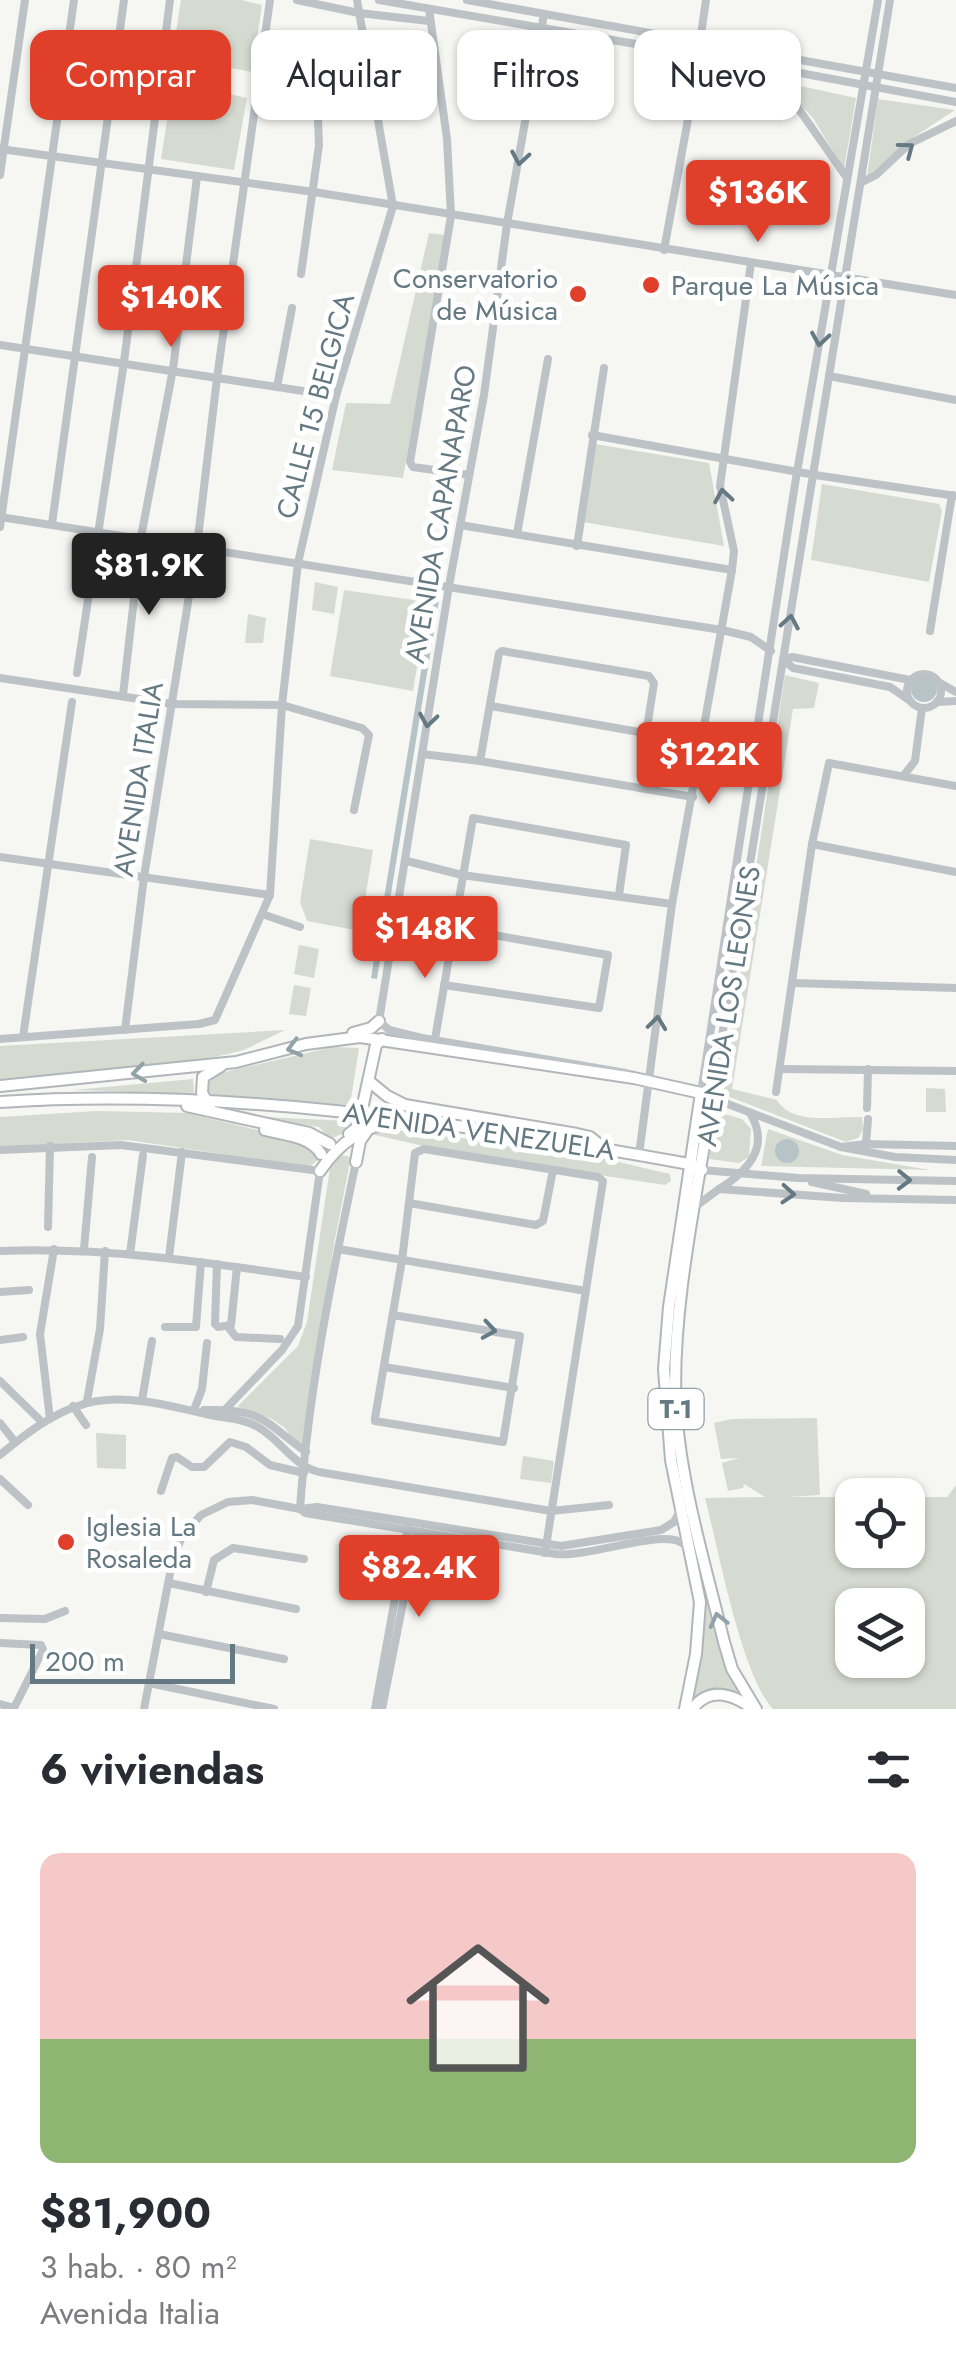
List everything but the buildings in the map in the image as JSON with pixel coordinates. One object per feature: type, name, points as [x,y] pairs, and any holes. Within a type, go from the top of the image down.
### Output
[{"type":"main road","points":[[320,1171],[321,1154],[317,1146],[216,1111],[202,1093],[203,1077],[213,1068],[371,1028],[379,1022]]},
{"type":"main road","points":[[331,1039],[382,1040],[634,1078],[707,1096]]},
{"type":"main road","points":[[321,1154],[330,1144],[355,1131],[376,1045],[382,1040]]},
{"type":"main road","points":[[0,1086],[236,1062]]},
{"type":"main road","points":[[370,1082],[405,1104],[577,1134],[590,1137],[603,1148]]},
{"type":"main road","name":"AVENIDA LOS LEONES","points":[[688,1709],[700,1602],[671,1460],[664,1369],[689,1164],[707,1096]]},
{"type":"main road","name":"AVENIDA LOS LEONES","points":[[707,1096],[702,1170],[682,1299],[676,1410],[724,1642],[732,1668],[754,1709]]},
{"type":"main road","points":[[0,1102],[66,1098],[157,1100],[308,1133],[330,1144]]},
{"type":"main road","name":"AVENIDA VENEZUELA","points":[[216,1111],[362,1112],[603,1148],[689,1164],[702,1170]]},
{"type":"main road","points":[[320,1171],[334,1150],[371,1128],[397,1122],[486,1129]]},
{"type":"main road","points":[[356,1162],[360,1141],[371,1128]]},
{"type":"main road","name":"T-1","points":[[688,1709],[720,1693],[754,1709]]},
{"type":"street","points":[[0,175],[25,0]]},
{"type":"street","points":[[74,0],[0,521],[97,530],[722,630],[751,637],[793,668],[890,687],[922,708]]},
{"type":"street","points":[[52,524],[124,0]]},
{"type":"street","points":[[77,673],[124,362],[170,0]]},
{"type":"street","name":"AVENIDA ITALIA","points":[[266,30],[270,0]]},
{"type":"street","points":[[297,0],[429,21]]},
{"type":"street","name":"CALLE 15 BELGICA","points":[[357,0],[361,30]]},
{"type":"street","points":[[379,0],[634,43]]},
{"type":"street","points":[[467,0],[634,30]]},
{"type":"street","points":[[702,30],[706,0]]},
{"type":"street","name":"AVENIDA LOS LEONES","points":[[707,1096],[798,471],[878,0]]},
{"type":"street","name":"AVENIDA LOS LEONES","points":[[707,1096],[815,475],[890,0]]},
{"type":"street","points":[[428,9],[447,139],[451,216],[410,462],[413,467],[469,475]]},
{"type":"street","name":"AVENIDA CAPANAPARO","points":[[379,1022],[544,14]]},
{"type":"street","points":[[801,59],[956,88]]},
{"type":"street","points":[[801,73],[956,102]]},
{"type":"street","points":[[801,112],[847,178]]},
{"type":"street","name":"AVENIDA ITALIA","points":[[125,1030],[144,878],[197,546],[253,120]]},
{"type":"street","points":[[301,274],[314,192],[318,120]]},
{"type":"street","name":"CALLE 15 BELGICA","points":[[0,1038],[214,1020],[270,895],[282,705],[298,563],[336,396],[394,206],[378,120]]},
{"type":"street","points":[[664,250],[688,120]]},
{"type":"street","points":[[862,182],[876,175],[909,144],[956,121]]},
{"type":"street","points":[[2,150],[314,192],[956,295]]},
{"type":"street","points":[[123,695],[141,537],[172,370],[196,176]]},
{"type":"street","points":[[639,1155],[672,904],[732,570],[734,551],[720,486],[751,263]]},
{"type":"street","points":[[278,387],[292,308]]},
{"type":"street","points":[[0,345],[336,396]]},
{"type":"street","points":[[517,534],[548,359]]},
{"type":"street","points":[[577,546],[604,368]]},
{"type":"street","points":[[829,376],[956,400]]},
{"type":"street","points":[[592,435],[954,496],[930,631]]},
{"type":"street","points":[[460,525],[732,570]]},
{"type":"street","points":[[942,568],[956,570]]},
{"type":"street","points":[[480,761],[499,653],[505,650],[649,676],[654,683],[647,728],[639,732],[491,706]]},
{"type":"street","points":[[783,660],[792,657],[910,680]]},
{"type":"street","points":[[910,700],[910,680],[918,674],[928,674],[956,692]]},
{"type":"street","points":[[0,678],[172,704],[282,705],[366,730],[369,735],[354,810]]},
{"type":"street","points":[[938,702],[940,683]]},
{"type":"street","points":[[23,1037],[72,702]]},
{"type":"street","points":[[922,708],[938,702],[956,702]]},
{"type":"street","points":[[922,708],[915,761],[922,778]]},
{"type":"street","points":[[422,754],[692,797]]},
{"type":"street","points":[[904,775],[915,761]]},
{"type":"street","points":[[776,1092],[812,844],[829,763],[956,786]]},
{"type":"street","points":[[436,1039],[473,818],[626,845],[619,895]]},
{"type":"street","points":[[812,844],[956,872]]},
{"type":"street","points":[[0,857],[270,895]]},
{"type":"street","points":[[406,861],[462,875],[672,904]]},
{"type":"street","points":[[262,914],[300,926]]},
{"type":"street","points":[[444,984],[599,1008],[608,955],[453,928]]},
{"type":"street","points":[[793,983],[956,988]]},
{"type":"street","points":[[379,1022],[389,1030],[624,1072],[634,1078]]},
{"type":"street","points":[[780,1068],[956,1071]]},
{"type":"street","points":[[866,1144],[868,1069]]},
{"type":"street","points":[[707,1096],[841,1147],[895,1157],[956,1160]]},
{"type":"street","points":[[696,1206],[742,1174],[753,1157],[758,1140],[750,1113]]},
{"type":"street","points":[[0,1150],[120,1145],[320,1171],[298,1326],[282,1350],[222,1413]]},
{"type":"street","points":[[48,1227],[50,1146]]},
{"type":"street","points":[[841,1147],[956,1146]]},
{"type":"street","points":[[393,1315],[520,1336],[505,1438],[498,1443],[375,1421],[415,1153],[424,1150],[598,1177],[602,1181],[546,1549]]},
{"type":"street","points":[[168,1257],[182,1152]]},
{"type":"street","points":[[130,1254],[142,1155]]},
{"type":"street","points":[[84,1250],[92,1157]]},
{"type":"street","points":[[300,1509],[338,1249],[356,1162]]},
{"type":"street","points":[[409,1203],[536,1225],[542,1221],[552,1170]]},
{"type":"street","name":"AVENIDA VENEZUELA","points":[[702,1170],[798,1178],[956,1181]]},
{"type":"street","points":[[798,1178],[881,1198]]},
{"type":"street","points":[[719,1189],[956,1200]]},
{"type":"street","points":[[47,1421],[40,1334],[54,1249]]},
{"type":"street","points":[[338,1249],[586,1291]]},
{"type":"street","points":[[0,1251],[105,1251],[306,1276]]},
{"type":"street","points":[[87,1401],[100,1330],[105,1251]]},
{"type":"street","points":[[165,1327],[196,1326],[201,1262]]},
{"type":"street","points":[[217,1264],[215,1324],[229,1328],[236,1337],[280,1338]]},
{"type":"street","points":[[229,1328],[237,1267]]},
{"type":"street","points":[[0,1292],[30,1290]]},
{"type":"street","points":[[0,1340],[24,1338]]},
{"type":"street","points":[[142,1400],[152,1340]]},
{"type":"street","points":[[194,1410],[202,1389],[208,1342]]},
{"type":"street","points":[[384,1367],[514,1388]]},
{"type":"street","points":[[0,1381],[47,1421]]},
{"type":"street","points":[[0,1454],[47,1421],[87,1401],[142,1400],[272,1422],[306,1452]]},
{"type":"street","points":[[74,1406],[86,1426]]},
{"type":"street","points":[[222,1413],[261,1428],[304,1470]]},
{"type":"street","points":[[0,1423],[16,1442]]},
{"type":"street","points":[[161,1491],[172,1458],[198,1468],[210,1463],[225,1445],[233,1442],[270,1465],[551,1511],[608,1506]]},
{"type":"street","points":[[0,1479],[28,1505]]},
{"type":"street","points":[[144,1709],[182,1536],[201,1515],[228,1502],[252,1500],[305,1513],[578,1554],[663,1540],[677,1541],[691,1550]]},
{"type":"street","points":[[546,1549],[661,1530],[674,1522],[682,1508]]},
{"type":"street","points":[[379,1709],[413,1527]]},
{"type":"street","points":[[206,1592],[214,1560],[234,1548],[304,1560]]},
{"type":"street","points":[[169,1583],[296,1608]]},
{"type":"street","points":[[0,1618],[44,1619],[65,1611]]},
{"type":"street","points":[[159,1634],[284,1659]]},
{"type":"street","points":[[0,1644],[41,1645],[43,1650],[14,1708],[0,1704]]},
{"type":"street","points":[[149,1683],[274,1709]]},
{"type":"shaded area","points":[[181,0],[241,0],[262,5],[258,30],[251,30],[251,72],[231,68],[231,30],[176,30]]},
{"type":"shaded area","points":[[801,86],[856,98],[844,169],[801,105]]},
{"type":"shaded area","points":[[231,95],[247,98],[234,170],[161,159],[167,120],[231,120]]},
{"type":"shaded area","points":[[878,99],[955,110],[914,137],[867,177]]},
{"type":"shaded area","points":[[429,233],[445,235],[403,478],[332,470],[346,403],[390,404]]},
{"type":"shaded area","points":[[595,444],[709,463],[724,546],[583,522]]},
{"type":"shaded area","points":[[822,484],[939,504],[942,511],[929,582],[811,560]]},
{"type":"shaded area","points":[[315,582],[338,587],[334,614],[312,610]]},
{"type":"shaded area","points":[[344,590],[428,602],[413,691],[330,676]]},
{"type":"shaded area","points":[[433,598],[439,600],[377,979],[371,978]]},
{"type":"shaded area","points":[[248,614],[266,618],[263,643],[245,643]]},
{"type":"shaded area","points":[[785,675],[819,683],[814,708],[793,709],[732,1089],[777,1100],[784,1108],[804,1117],[862,1117],[863,1130],[858,1138],[846,1142],[722,1094]]},
{"type":"shaded area","points":[[924,676],[933,680],[937,689],[933,698],[924,702],[915,698],[911,689],[915,680]]},
{"type":"shaded area","points":[[310,839],[373,850],[360,931],[307,921],[300,902]]},
{"type":"shaded area","points":[[299,945],[319,949],[314,978],[294,974]]},
{"type":"shaded area","points":[[294,985],[311,988],[306,1016],[289,1014]]},
{"type":"shaded area","points":[[285,1030],[244,1050],[215,1057],[57,1077],[0,1080],[0,1046]]},
{"type":"shaded area","points":[[333,1047],[359,1048],[350,1105],[215,1096],[204,1088],[204,1081],[211,1075]]},
{"type":"shaded area","points":[[193,1079],[194,1094],[73,1090]]},
{"type":"shaded area","points":[[926,1088],[945,1089],[946,1112],[926,1112]]},
{"type":"shaded area","points":[[97,1111],[188,1113],[306,1142],[318,1160],[309,1167],[128,1140],[0,1147],[0,1117]]},
{"type":"shaded area","points":[[718,1112],[742,1119],[751,1129],[749,1157],[739,1163],[709,1159]]},
{"type":"shaded area","points":[[245,1116],[349,1121],[355,1125],[330,1139],[319,1127]]},
{"type":"shaded area","points":[[389,1129],[500,1143],[520,1151],[566,1158],[593,1156],[670,1174],[671,1181],[665,1185],[454,1153],[371,1134]]},
{"type":"shaded area","points":[[768,1129],[842,1155],[930,1170],[761,1166]]},
{"type":"shaded area","points":[[787,1139],[799,1151],[787,1163],[775,1151]]},
{"type":"shaded area","points":[[341,1155],[351,1157],[334,1244],[305,1444],[294,1442],[285,1428],[272,1419],[237,1407],[298,1346],[307,1322],[330,1168]]},
{"type":"shaded area","points":[[817,1418],[820,1495],[788,1497],[835,1497],[835,1568],[925,1568],[925,1497],[947,1497],[956,1485],[956,1709],[773,1709],[761,1692],[741,1640],[705,1498],[765,1497],[744,1484],[743,1488],[728,1491],[722,1463],[739,1458],[721,1459],[714,1423],[732,1419]]},
{"type":"shaded area","points":[[96,1433],[126,1435],[126,1469],[97,1468]]},
{"type":"shaded area","points":[[523,1456],[554,1461],[551,1483],[520,1479]]},
{"type":"shaded area","points":[[699,1565],[738,1692],[713,1689],[693,1697],[702,1631]]},
{"type":"place","name":"Parque La Música","points":[[651,285]]},
{"type":"place","name":"Conservatorio de Música","points":[[578,294]]},
{"type":"place","name":"Iglesia La Rosaleda","points":[[66,1542]]}]
